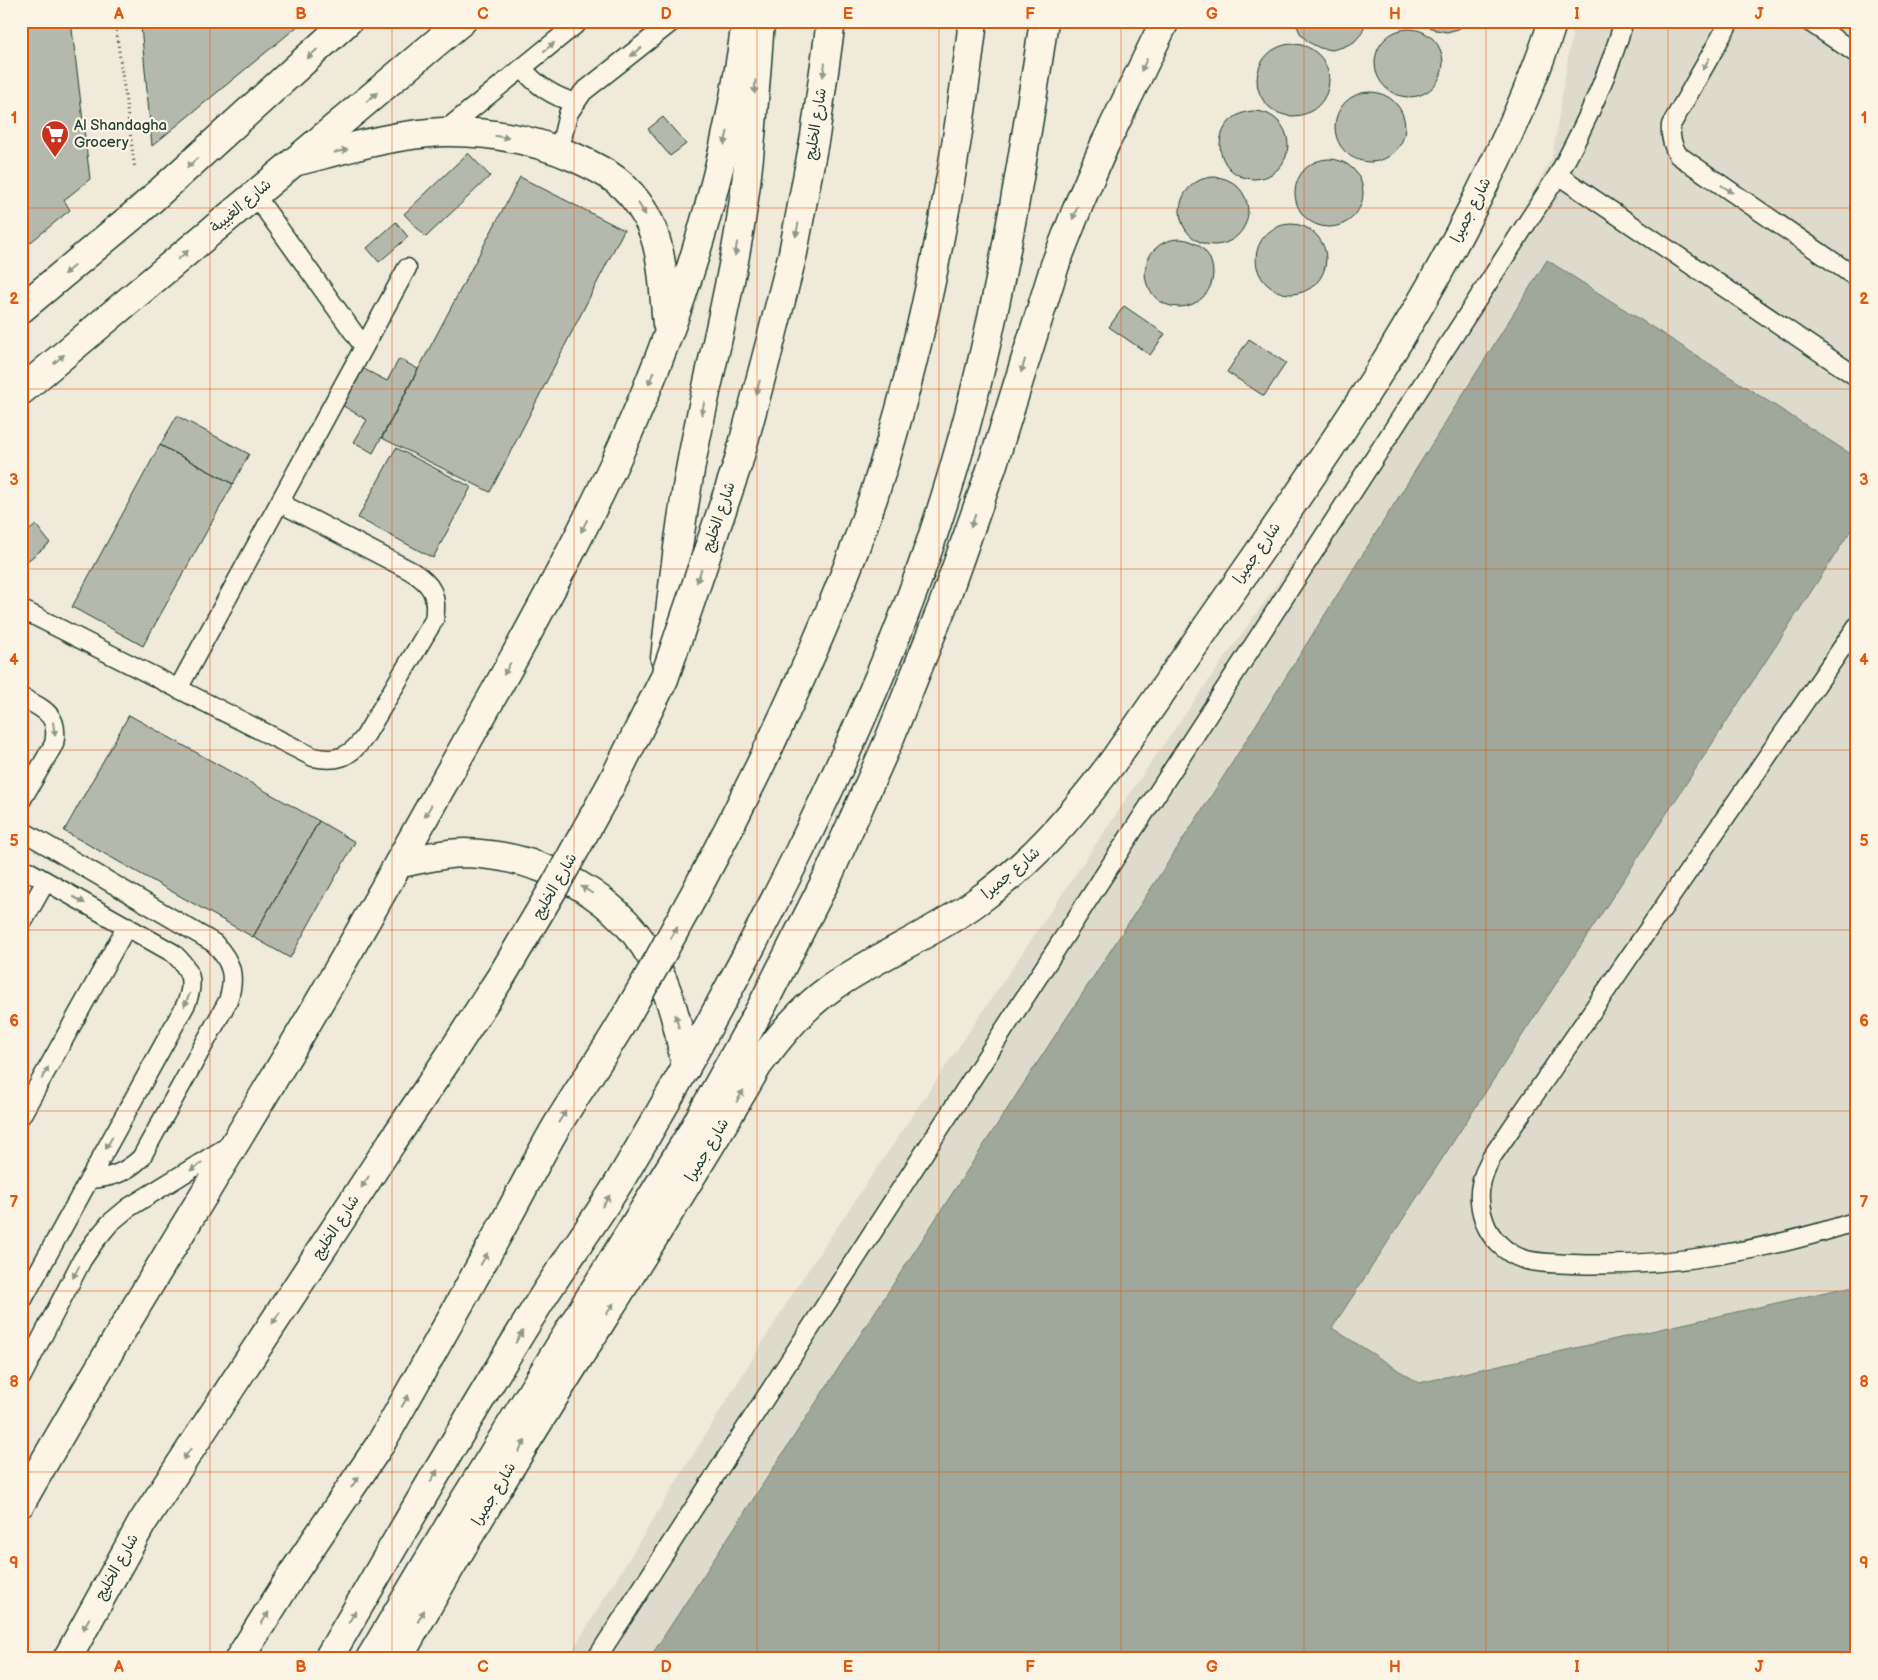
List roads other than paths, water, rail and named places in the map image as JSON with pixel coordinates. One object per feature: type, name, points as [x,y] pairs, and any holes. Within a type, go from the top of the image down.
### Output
[{"type":"main road","points":[[21,309],[140,210],[348,21]]},
{"type":"main road","points":[[21,1504],[133,1310],[324,994],[468,740],[578,537],[621,448],[652,375],[710,206],[731,116],[746,21]]},
{"type":"main road","points":[[664,679],[670,604],[682,520],[695,446],[726,302],[741,221],[748,164],[760,21]]},
{"type":"main road","name":"شارع الخليج","points":[[67,1659],[142,1522],[504,972],[612,783],[664,679],[738,463],[772,336],[793,253],[804,195],[815,136],[831,21]]},
{"type":"main road","points":[[239,1659],[294,1572],[381,1443],[504,1224],[556,1127],[620,1028],[682,919],[739,809],[789,705],[832,607],[874,494],[904,392],[930,288],[957,148],[973,21]]},
{"type":"main road","points":[[328,1659],[425,1492],[521,1333],[618,1184],[686,1068],[754,942],[853,738],[888,658],[948,491],[972,406],[992,321],[1017,188],[1044,21]]},
{"type":"main road","name":"شارع جميرا","points":[[370,1659],[461,1506],[692,1132],[763,1004],[829,874],[889,740],[943,605],[992,467],[1055,264],[1105,144],[1165,21]]},
{"type":"main road","name":"شارع جميرا","points":[[398,1659],[519,1451],[617,1298],[758,1065],[779,1037],[803,1011],[829,989],[858,970],[934,930],[975,903],[1014,873],[1050,839],[1083,802],[1112,762],[1321,462],[1370,388],[1417,311],[1495,163],[1523,103],[1553,21]]},
{"type":"main road","name":"شارع الغبيبة","points":[[21,391],[453,26]]},
{"type":"main road","points":[[294,162],[382,141],[443,132],[504,136],[563,152],[618,179],[646,215],[655,236],[660,257],[668,332]]},
{"type":"main road","points":[[398,864],[430,856],[464,853],[498,856],[530,863],[562,876],[591,893],[617,914],[639,939],[658,968],[680,1031],[686,1068]]},
{"type":"lane","points":[[443,132],[580,21]]},
{"type":"lane","points":[[563,152],[562,139],[568,114],[583,92],[673,21]]},
{"type":"lane","points":[[596,1659],[1558,175],[1580,135],[1599,93],[1616,51],[1624,21]]},
{"type":"lane","points":[[1730,21],[1671,125],[1670,136],[1672,146],[1678,155],[1857,278]]},
{"type":"lane","points":[[1808,21],[1857,54]]},
{"type":"lane","points":[[522,68],[532,80],[545,90],[559,98],[575,102]]},
{"type":"lane","points":[[1558,175],[1857,377]]},
{"type":"lane","points":[[255,195],[364,347]]},
{"type":"lane","points":[[178,688],[407,268]]},
{"type":"lane","points":[[21,609],[312,757],[325,760],[337,759],[348,755],[357,748],[364,738],[434,620],[436,605],[432,591],[424,578],[280,503]]},
{"type":"lane","points":[[1857,626],[1491,1158],[1482,1174],[1479,1190],[1480,1208],[1485,1224],[1494,1239],[1507,1251],[1522,1259],[1539,1262],[1591,1265],[1643,1263],[1713,1256],[1773,1244],[1857,1221]]},
{"type":"lane","points":[[21,697],[48,713],[56,727],[54,744],[21,800]]},
{"type":"lane","points":[[21,830],[214,943],[229,963],[232,976],[232,989],[228,1001],[141,1158],[130,1168],[118,1175],[104,1179],[89,1179]]},
{"type":"lane","points":[[21,867],[173,952],[188,970],[191,982],[190,993],[21,1303]]},
{"type":"lane","points":[[21,925],[46,881]]},
{"type":"lane","points":[[21,1116],[127,926]]},
{"type":"lane","points":[[21,1378],[82,1260],[110,1223],[128,1208],[236,1140]]},
{"type":"place","name":"Al Shandagha Grocery","points":[[55,158]]}]
